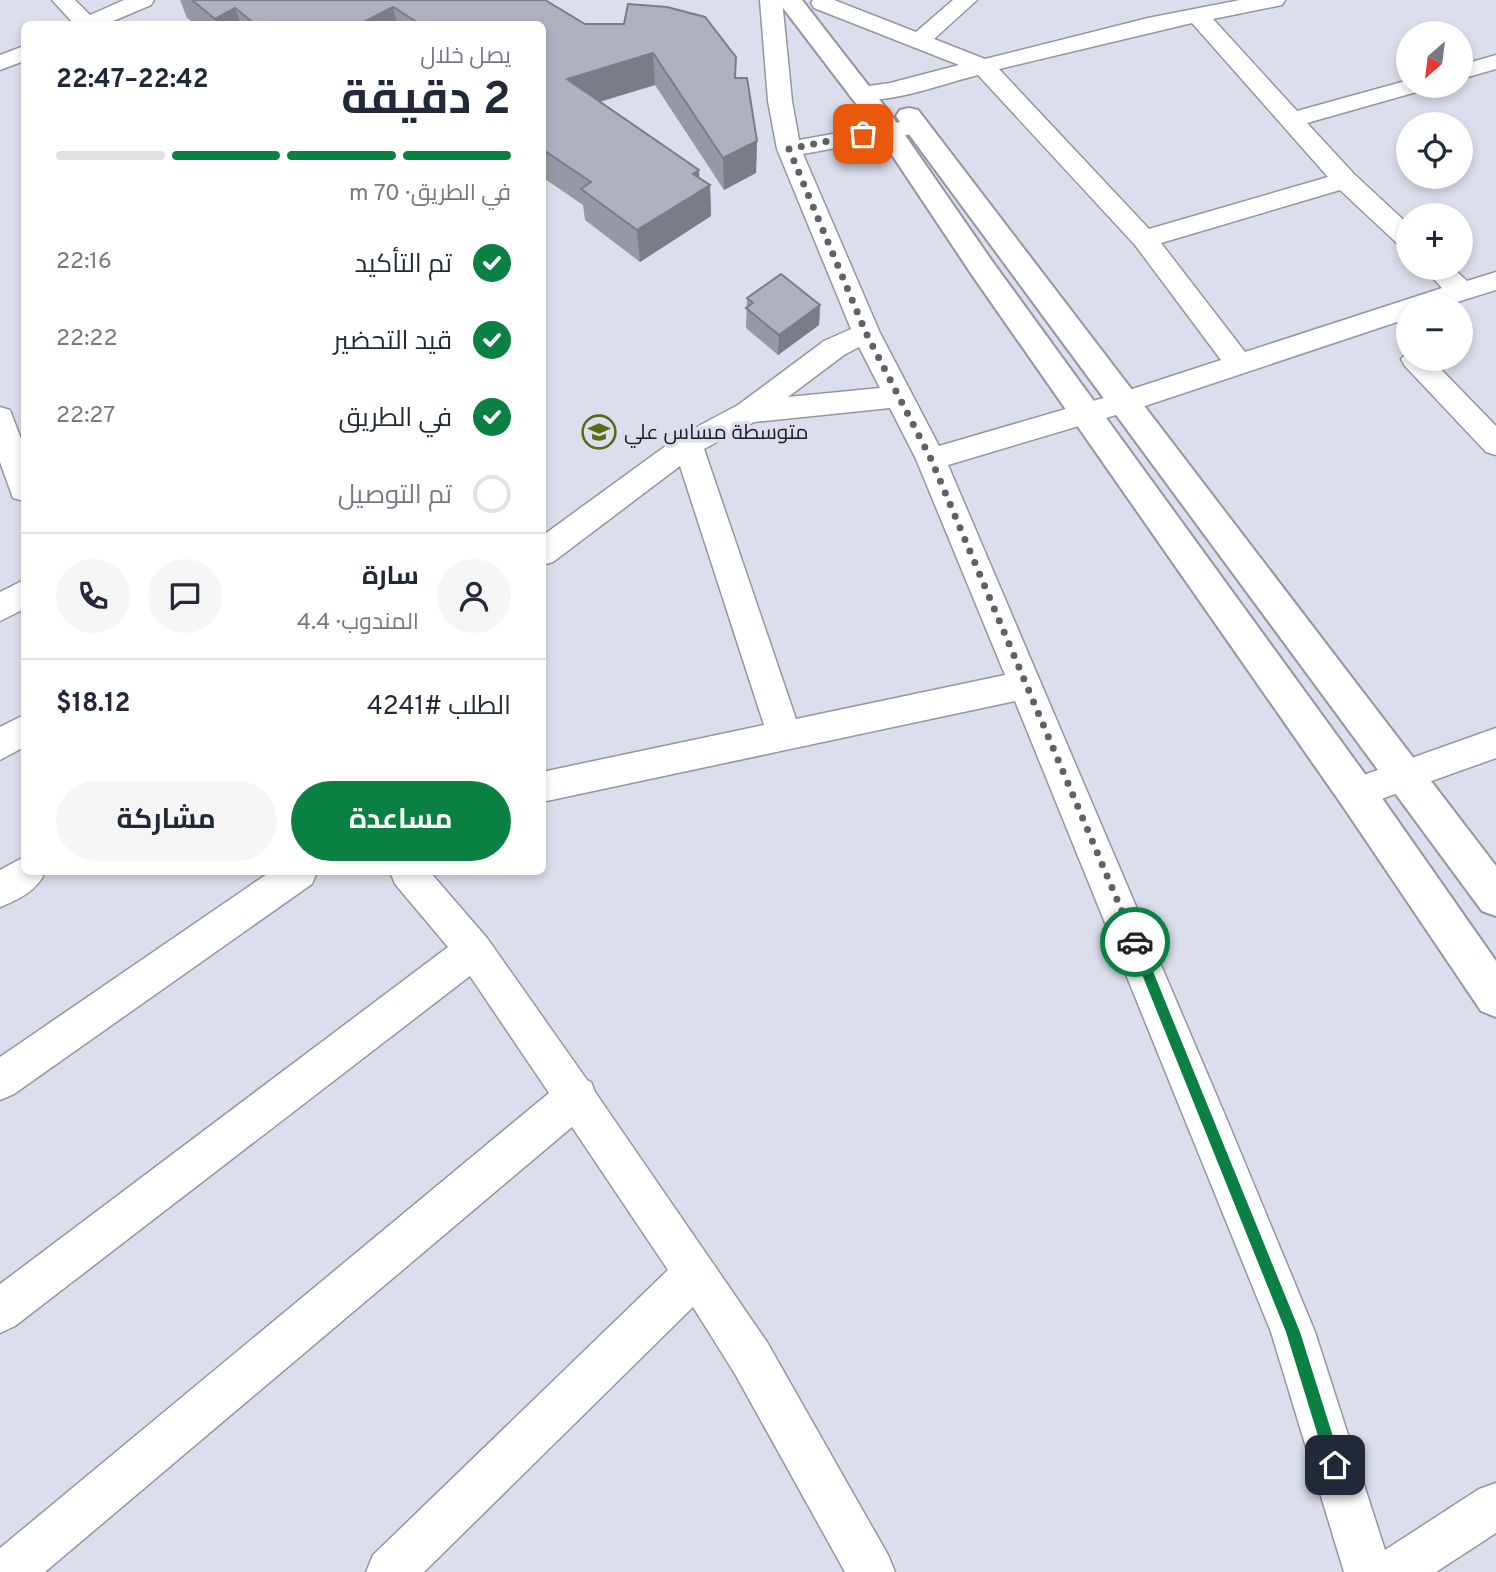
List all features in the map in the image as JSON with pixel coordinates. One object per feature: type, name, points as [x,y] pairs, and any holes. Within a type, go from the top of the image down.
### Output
[{"type":"street","points":[[64,0],[84,21]]},
{"type":"street","points":[[94,21],[143,0]]},
{"type":"street","points":[[771,0],[780,101],[789,149],[866,333],[931,459],[1024,685],[1134,939],[1293,1332],[1368,1572]]},
{"type":"street","points":[[789,0],[818,40],[876,92]]},
{"type":"street","points":[[919,41],[966,0]]},
{"type":"street","points":[[876,92],[1148,25],[1190,8],[1272,0]]},
{"type":"street","points":[[822,1],[876,92],[902,128],[1126,402],[1309,652],[1407,776],[1496,898]]},
{"type":"street","points":[[822,1],[984,67],[1144,239],[1238,363]]},
{"type":"street","points":[[1190,8],[1345,180],[1396,228]]},
{"type":"street","points":[[0,64],[21,54]]},
{"type":"street","points":[[1474,68],[1496,62]]},
{"type":"street","points":[[1292,120],[1396,91]]},
{"type":"street","points":[[789,149],[902,128]]},
{"type":"street","points":[[902,128],[982,268],[1087,413],[1181,552],[1356,793],[1496,997]]},
{"type":"street","points":[[1144,239],[1345,180]]},
{"type":"street","points":[[1450,280],[1462,291]]},
{"type":"street","points":[[1452,294],[1496,281]]},
{"type":"street","points":[[546,550],[688,445],[748,412],[834,348],[866,333]]},
{"type":"street","points":[[931,459],[1126,402],[1238,363],[1396,342]]},
{"type":"street","points":[[1434,371],[1483,411],[1496,444]]},
{"type":"street","points":[[748,412],[900,397]]},
{"type":"street","points":[[0,417],[21,481]]},
{"type":"street","points":[[688,445],[785,736]]},
{"type":"street","points":[[0,500],[21,491]]},
{"type":"street","points":[[1181,552],[1224,538]]},
{"type":"street","points":[[0,608],[21,595]]},
{"type":"street","points":[[546,786],[1024,685]]},
{"type":"street","points":[[0,745],[21,731]]},
{"type":"street","points":[[1356,793],[1496,743]]},
{"type":"street","points":[[0,890],[22,875]]},
{"type":"street","points":[[0,1080],[295,875]]},
{"type":"street","points":[[411,875],[474,950],[577,1096],[696,1273],[751,1358],[871,1572]]},
{"type":"street","points":[[0,1311],[474,950]]},
{"type":"street","points":[[8,1572],[577,1096]]},
{"type":"street","points":[[412,1563],[696,1273]]},
{"type":"street","points":[[1393,1572],[1496,1506]]},
{"type":"building","points":[[192,0],[545,0],[585,24],[624,24],[628,4],[667,7],[705,17],[736,57],[735,78],[747,78],[757,141],[723,158],[653,53],[567,79],[699,170],[693,174],[710,185],[637,230],[581,189],[591,182],[546,152],[546,21],[415,21],[393,7],[366,21],[251,21],[235,8],[215,19]]},
{"type":"building","points":[[781,274],[820,305],[779,335],[746,308],[753,303],[747,298]]},
{"type":"way so far","points":[[863,134],[789,149],[866,333],[931,459],[1024,685],[1135,942]]},
{"type":"place","name":"متوسطة مساس علي","points":[[599,432]]},
{"type":"route","points":[[1135,942],[1293,1332],[1335,1465]]}]
